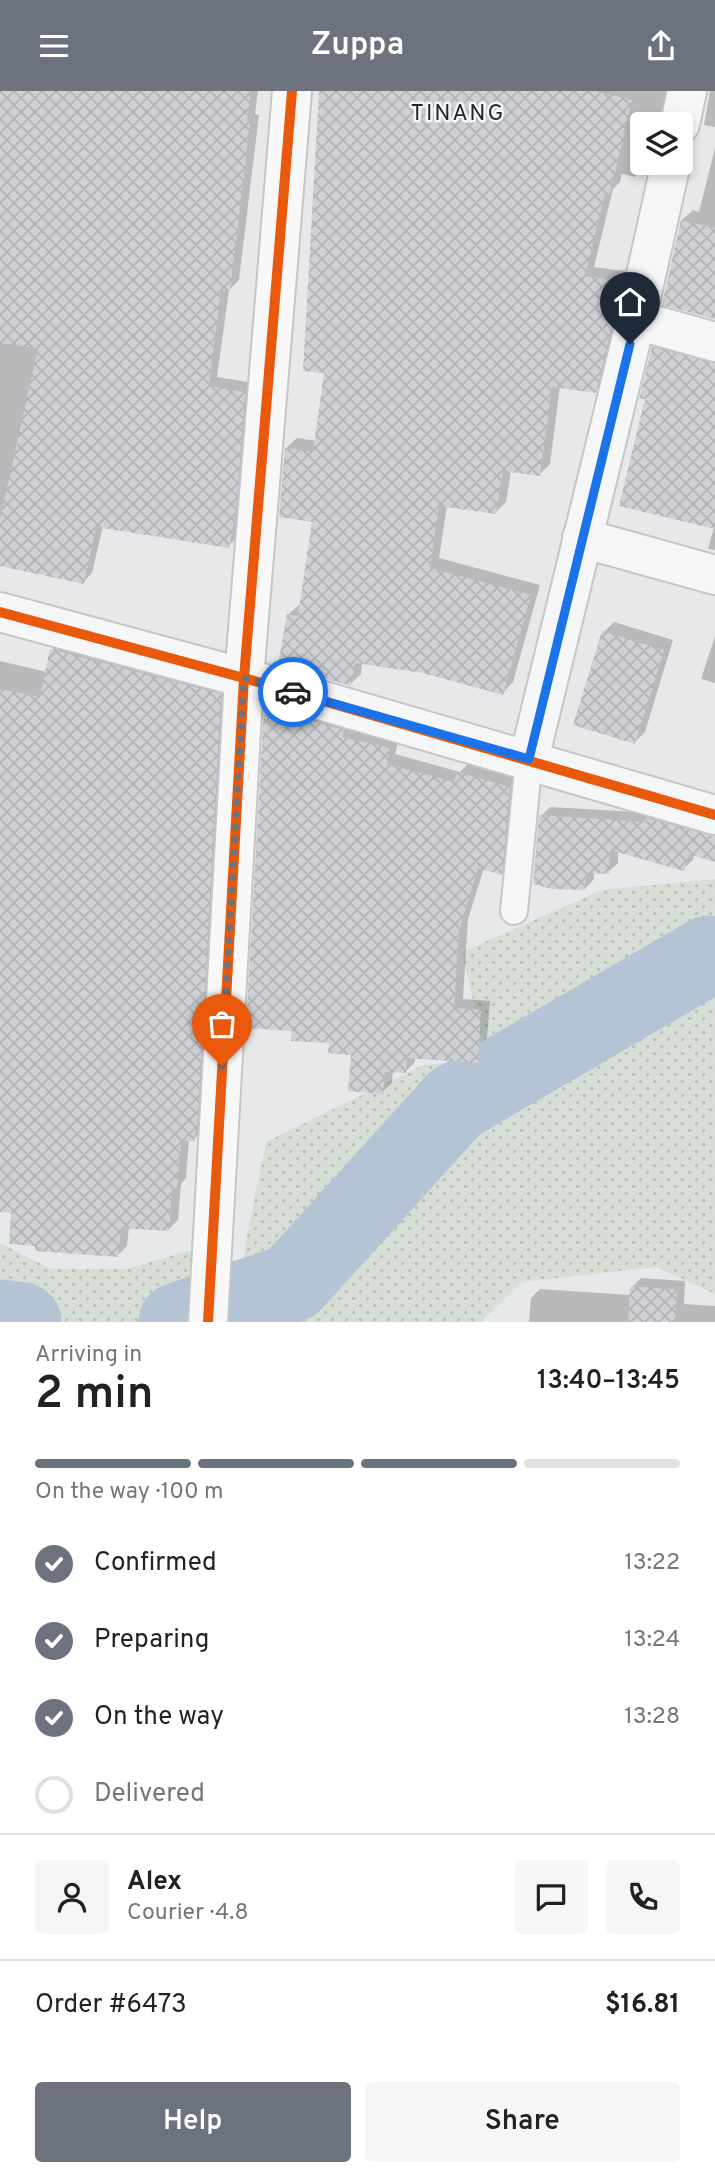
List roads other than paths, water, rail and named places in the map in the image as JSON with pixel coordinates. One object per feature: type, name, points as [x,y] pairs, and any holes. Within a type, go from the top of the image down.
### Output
[{"type":"street","points":[[284,91],[287,145]]},
{"type":"street","points":[[208,1322],[244,678],[292,91]]},
{"type":"street","points":[[683,112],[687,91]]},
{"type":"street","points":[[529,759],[636,320],[668,175]]},
{"type":"street","points":[[636,320],[715,342]]},
{"type":"street","points":[[582,538],[715,575]]},
{"type":"street","points":[[0,612],[244,678],[715,815]]},
{"type":"lane","points":[[514,911],[529,759]]},
{"type":"waterway","points":[[178,1322],[292,1283],[455,1103],[709,955],[715,956]]},
{"type":"waterway","points":[[0,1319],[22,1322]]},
{"type":"district","name":"TINANG","points":[[458,112]]}]
